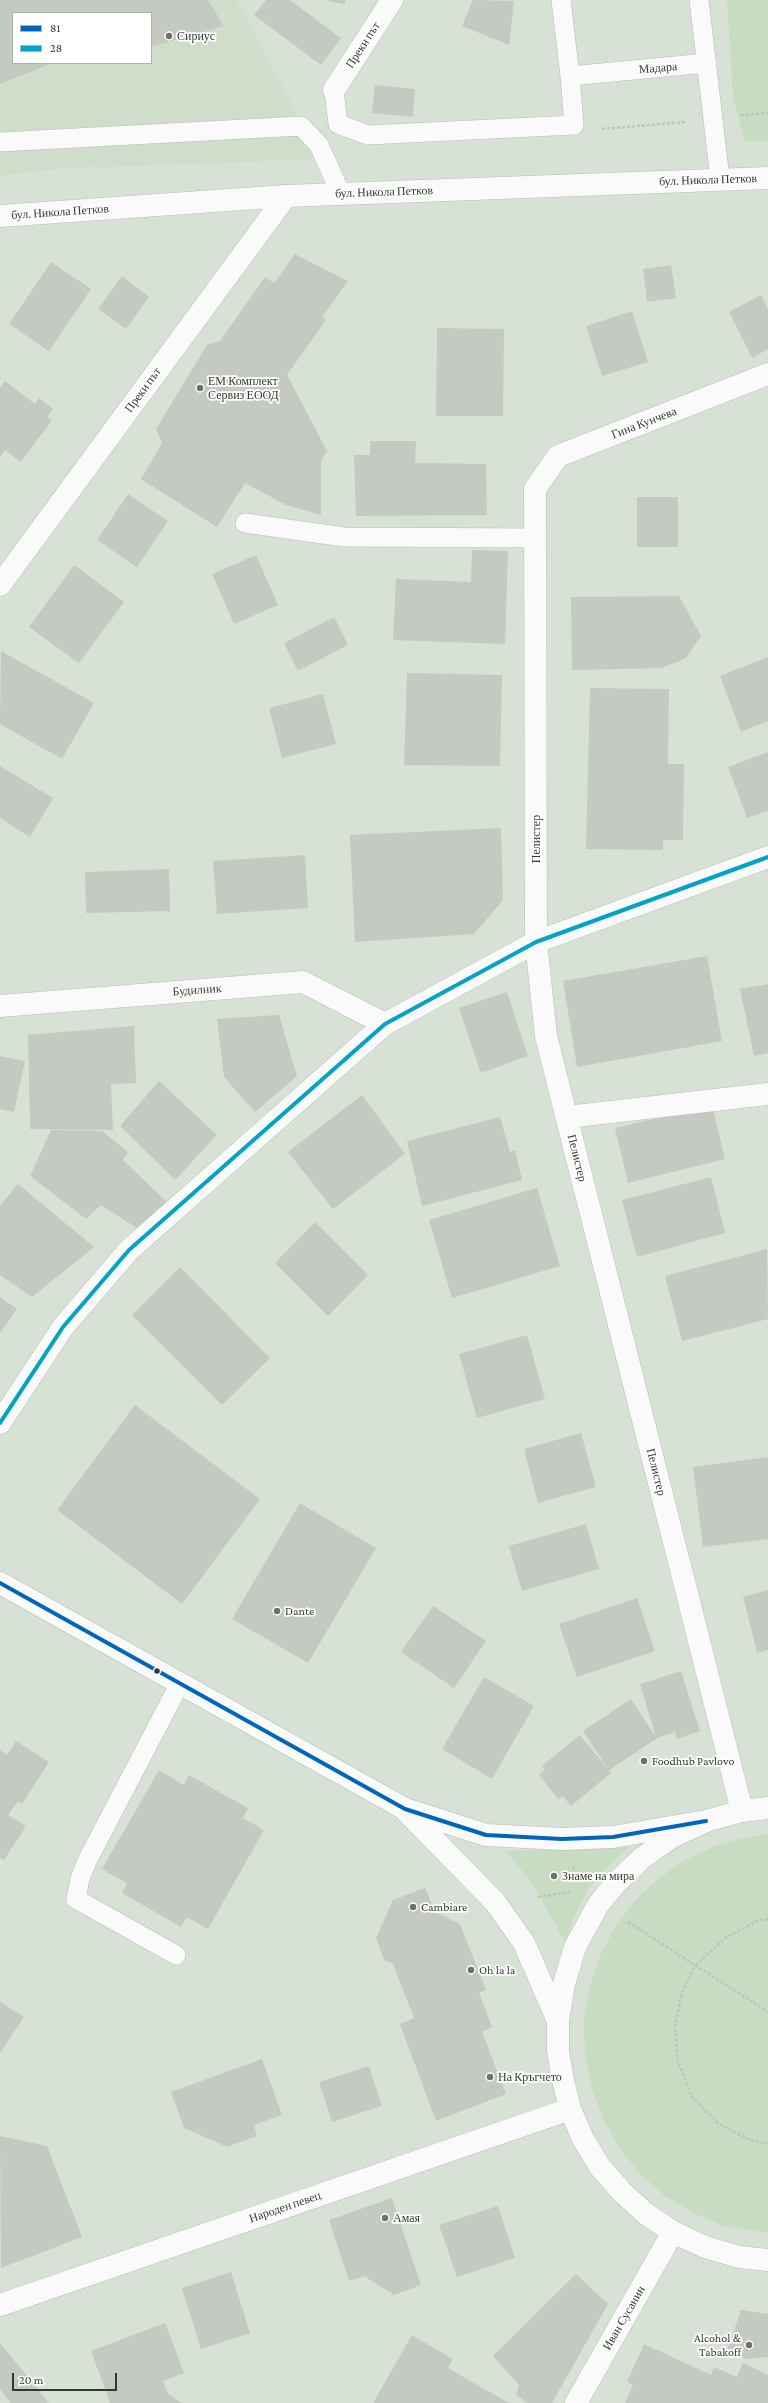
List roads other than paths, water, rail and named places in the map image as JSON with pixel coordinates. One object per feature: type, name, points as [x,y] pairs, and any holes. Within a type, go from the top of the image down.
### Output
[{"type":"main road","name":"Преки път","points":[[334,90],[392,0]]},
{"type":"main road","name":"бул. Никола Петков","points":[[0,216],[286,196],[768,178]]},
{"type":"main road","name":"Преки път","points":[[0,585],[286,196]]},
{"type":"main road","name":"Гина Кунчева","points":[[535,489],[558,456],[768,374]]},
{"type":"main road","name":"Пелистер","points":[[535,489],[536,942],[546,1036],[742,1811]]},
{"type":"main road","points":[[0,1423],[63,1327],[129,1250],[385,1024],[536,942],[768,857]]},
{"type":"main road","name":"Будилник","points":[[0,1006],[303,982],[385,1024]]},
{"type":"main road","points":[[567,1118],[768,1094]]},
{"type":"main road","points":[[0,1583],[179,1685],[405,1809],[486,1834],[562,1839],[613,1837],[706,1821],[742,1811],[768,1808]]},
{"type":"main road","points":[[405,1809],[495,1902],[524,1943],[558,2021]]},
{"type":"main road","points":[[706,1821],[672,1837],[642,1858],[615,1884],[598,1905],[575,1947],[564,1984],[558,2021],[560,2058],[570,2109],[583,2139],[600,2167],[622,2192],[646,2214],[673,2232],[706,2247],[739,2256],[768,2260]]},
{"type":"main road","name":"Народен певец","points":[[0,2305],[570,2109]]},
{"type":"main road","name":"Иван Сусанин","points":[[576,2403],[673,2232]]},
{"type":"lane","points":[[334,90],[338,124],[368,135],[574,125],[565,18],[561,0]]},
{"type":"lane","points":[[699,0],[720,179]]},
{"type":"lane","name":"Мадара","points":[[570,76],[707,63]]},
{"type":"lane","points":[[0,142],[301,126],[319,145],[341,194]]},
{"type":"lane","points":[[245,523],[344,537],[535,538]]},
{"type":"lane","points":[[176,1955],[76,1899],[80,1879],[87,1861],[179,1685]]},
{"type":"place","name":"Сириус","points":[[169,36]]},
{"type":"place","name":"ЕМ Комплект Сервиз ЕООД","points":[[200,388]]},
{"type":"place","name":"Dante","points":[[277,1611]]},
{"type":"place","name":"Foodhub Pavlovo","points":[[644,1761]]},
{"type":"place","name":"Знаме на мира","points":[[554,1876]]},
{"type":"place","name":"Cambiare","points":[[413,1907]]},
{"type":"place","name":"Oh la la","points":[[471,1970]]},
{"type":"place","name":"На Кръгчето","points":[[490,2077]]},
{"type":"place","name":"Амая","points":[[385,2218]]},
{"type":"place","name":"Alcohol & Tabakoff","points":[[749,2345]]}]
